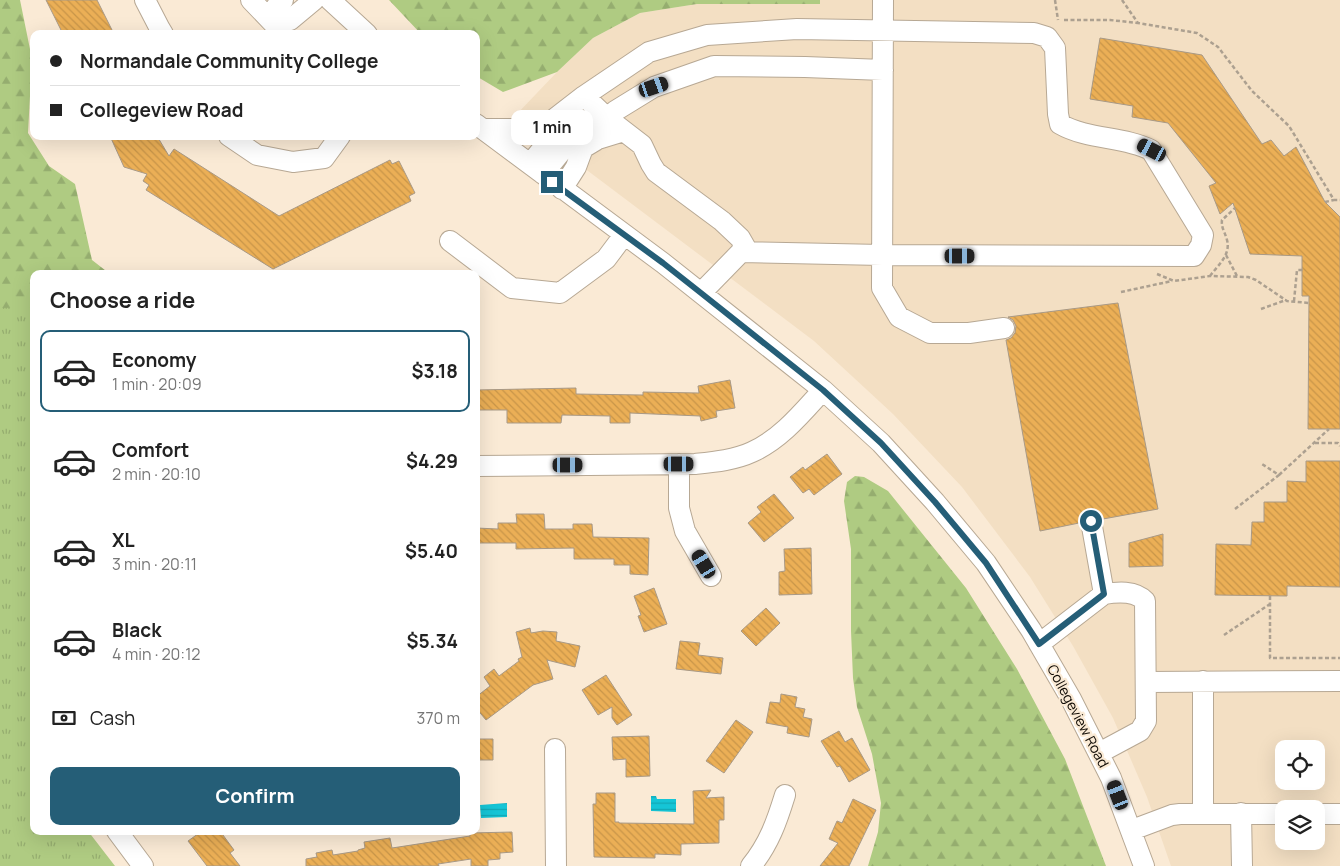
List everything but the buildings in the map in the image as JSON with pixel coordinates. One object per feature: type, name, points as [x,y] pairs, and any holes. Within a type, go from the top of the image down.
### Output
[{"type":"street","points":[[145,0],[161,30]]},
{"type":"street","points":[[251,0],[277,29]]},
{"type":"street","points":[[277,29],[276,8],[284,0]]},
{"type":"street","points":[[277,29],[314,0]]},
{"type":"street","points":[[330,0],[363,30]]},
{"type":"street","points":[[883,0],[882,288],[899,317],[930,333],[969,333],[1004,328]]},
{"type":"street","points":[[480,127],[525,129],[553,120],[576,101],[649,52],[707,35],[796,29],[1034,32],[1047,37],[1055,48],[1060,124],[1070,130],[1139,144],[1152,150],[1203,235],[1201,245],[1194,256],[882,255],[741,252],[701,293]]},
{"type":"street","points":[[536,169],[574,136],[607,118],[654,87],[714,66],[883,70]]},
{"type":"street","points":[[576,101],[607,118],[642,145],[656,172],[722,221],[740,238],[748,252]]},
{"type":"street","points":[[536,169],[576,101]]},
{"type":"street","name":"Collegeview Road","points":[[480,127],[701,293],[823,390],[881,443],[935,502],[986,563],[1039,644],[1071,699],[1111,778],[1144,866]]},
{"type":"street","points":[[562,189],[576,167],[583,148],[598,139],[624,131]]},
{"type":"street","points":[[236,140],[257,155],[293,162],[324,158],[337,140]]},
{"type":"street","points":[[450,241],[512,288],[560,293],[606,259],[624,235]]},
{"type":"street","points":[[480,466],[679,464],[723,461],[752,452],[776,438],[823,390]]},
{"type":"street","points":[[679,464],[679,508],[686,531],[711,576]]},
{"type":"street","points":[[1091,521],[1104,594]]},
{"type":"street","points":[[1039,644],[1104,594],[1116,592],[1129,593],[1143,597],[1146,601],[1146,721],[1140,731],[1099,753]]},
{"type":"street","points":[[1203,681],[1203,813]]},
{"type":"street","points":[[1147,682],[1340,681]]},
{"type":"street","points":[[555,749],[556,866]]},
{"type":"street","points":[[751,866],[762,853],[773,832],[785,795]]},
{"type":"street","points":[[1132,830],[1172,815],[1203,813],[1275,814]]},
{"type":"street","points":[[1242,813],[1242,866]]},
{"type":"street","points":[[1325,814],[1340,814]]},
{"type":"street","points":[[120,835],[144,866]]},
{"type":"path","points":[[1055,0],[1058,20]]},
{"type":"path","points":[[1122,0],[1138,23]]},
{"type":"path","points":[[1064,20],[1110,20],[1197,33],[1218,47],[1252,92],[1289,126],[1334,200]]},
{"type":"path","points":[[1325,202],[1340,200]]},
{"type":"path","points":[[1235,208],[1222,220],[1221,227],[1227,240],[1226,255],[1237,277]]},
{"type":"path","points":[[1210,276],[1226,255]]},
{"type":"path","points":[[1294,301],[1297,270],[1302,270]]},
{"type":"path","points":[[1156,274],[1174,281]]},
{"type":"path","points":[[1120,292],[1210,276],[1248,277],[1256,280],[1286,300],[1309,303]]},
{"type":"path","points":[[1262,309],[1286,300]]},
{"type":"path","points":[[1235,509],[1279,475],[1329,429]]},
{"type":"path","points":[[1314,443],[1338,443],[1340,446]]},
{"type":"path","points":[[1262,464],[1279,475]]},
{"type":"path","points":[[1270,596],[1270,658],[1340,658]]},
{"type":"path","points":[[1224,636],[1270,604]]},
{"type":"shaded area","points":[[820,0],[1340,0],[1340,866],[1171,866],[1147,797],[1113,718],[1073,646],[1030,577],[962,487],[893,414],[814,341],[515,116],[593,38],[640,13],[697,4],[820,4]]},
{"type":"green space","points":[[0,0],[20,0],[30,49],[28,133],[30,140],[32,140],[49,166],[75,184],[92,260],[105,270],[30,270],[30,835],[86,835],[0,866]]},
{"type":"green space","points":[[389,0],[820,0],[820,4],[697,4],[640,13],[593,38],[557,72],[503,92],[480,78],[480,30],[417,30]]},
{"type":"green space","points":[[30,307],[30,835],[91,835],[115,866],[0,866],[0,308]]},
{"type":"green space","points":[[855,476],[864,477],[888,491],[966,588],[1017,669],[1065,759],[1106,866],[868,866],[878,832],[881,803],[872,754],[857,707],[853,678],[851,549],[844,501],[847,482]]},
{"type":"water","points":[[651,796],[656,796],[657,799],[676,799],[676,812],[651,811]]},
{"type":"water","points":[[507,803],[507,817],[481,818],[480,805]]},
{"type":"route","points":[[552,182],[701,293],[823,390],[881,443],[935,502],[986,563],[1039,644],[1104,594],[1091,521]]}]
